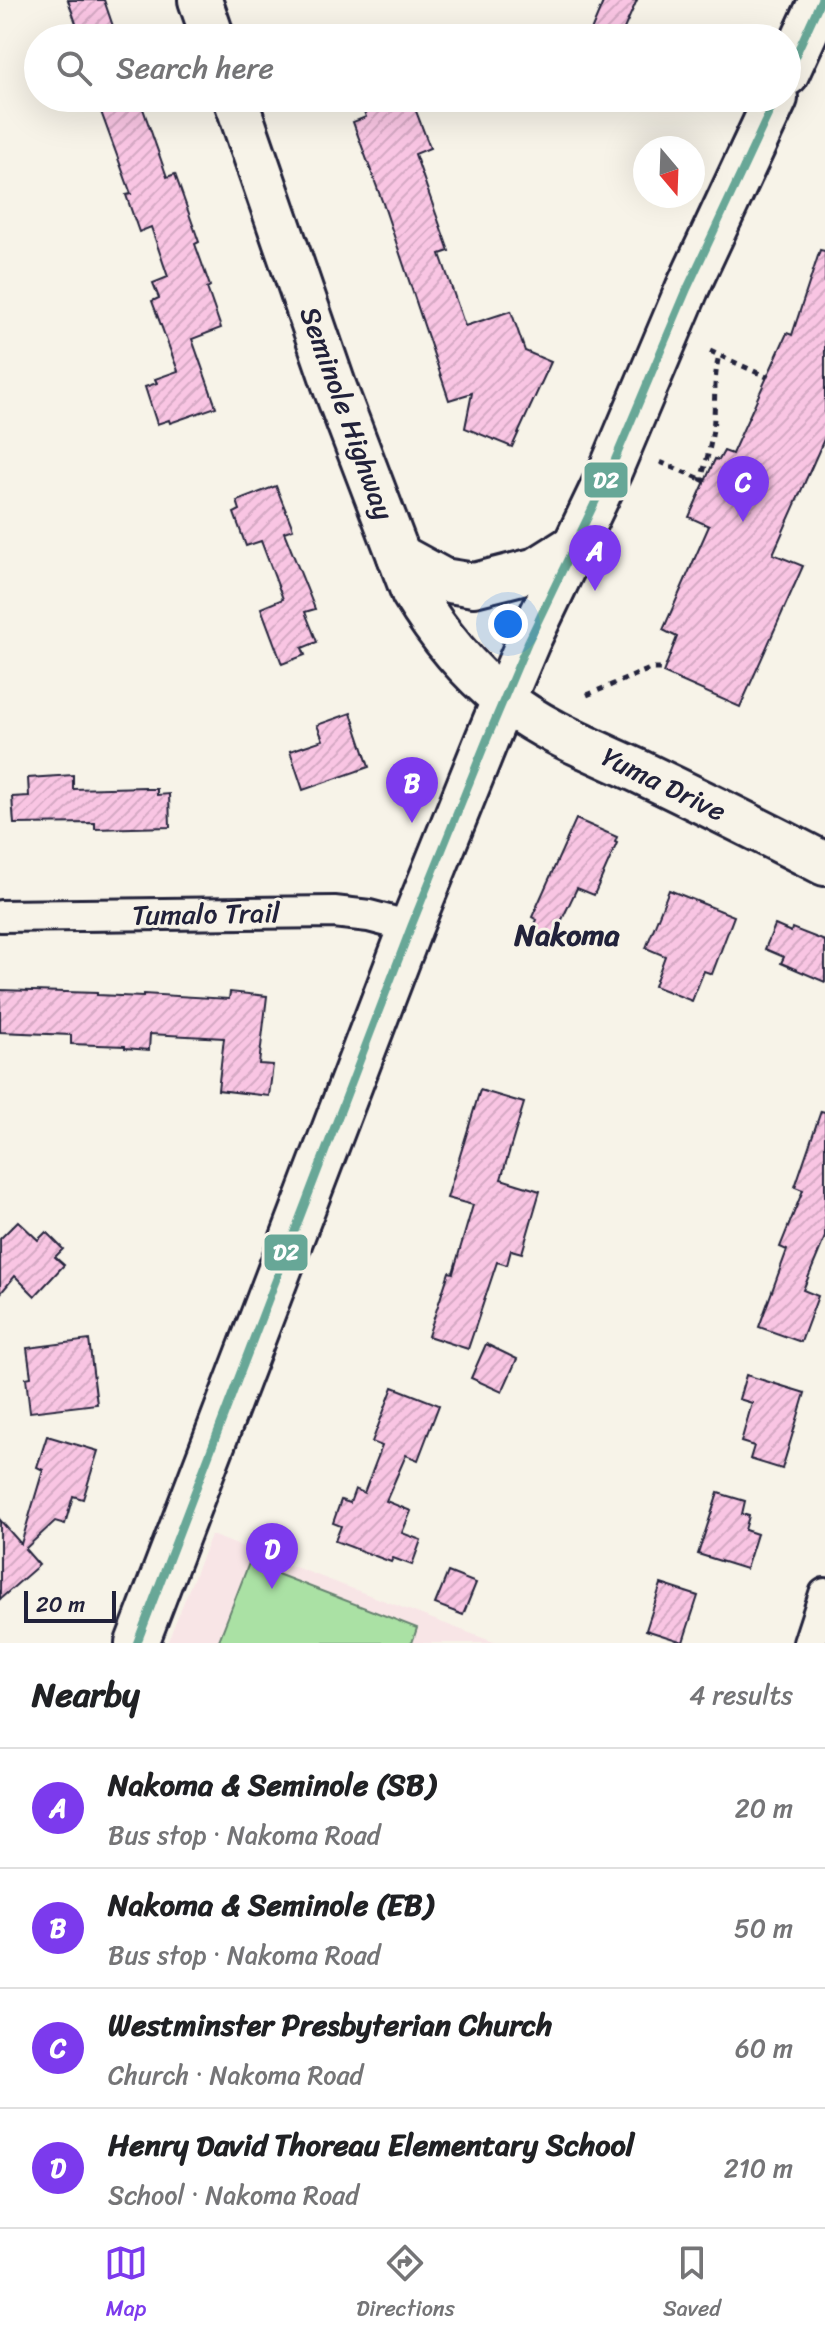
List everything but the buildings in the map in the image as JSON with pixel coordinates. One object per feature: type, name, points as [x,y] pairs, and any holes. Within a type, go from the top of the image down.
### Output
[{"type":"main road","points":[[200,0],[208,24]]},
{"type":"main road","points":[[801,44],[821,0]]},
{"type":"main road","name":"Seminole Highway","points":[[240,112],[335,388],[413,593],[431,622],[468,667],[504,700]]},
{"type":"main road","points":[[137,1643],[411,927],[504,700],[528,642],[611,469],[687,289],[769,112]]},
{"type":"main road","points":[[399,556],[443,580],[474,585],[537,569],[575,545]]},
{"type":"main road","name":"Yuma Drive","points":[[504,700],[540,724],[825,864]]},
{"type":"street","name":"Tumalo Trail","points":[[0,916],[334,912],[369,916],[411,927]]},
{"type":"street","points":[[809,1643],[825,1594]]},
{"type":"path","points":[[710,351],[767,377]]},
{"type":"path","points":[[660,462],[703,480],[714,421],[715,370],[719,355]]},
{"type":"path","points":[[587,695],[650,669],[665,669]]},
{"type":"shaded area","points":[[211,1535],[496,1643],[167,1643]]},
{"type":"green space","points":[[249,1563],[417,1628],[412,1643],[218,1643]]},
{"type":"transit line","name":"D2","points":[[801,44],[821,0]]},
{"type":"transit line","name":"D2","points":[[137,1643],[411,927],[487,739],[528,642],[611,469],[687,289],[769,112]]},
{"type":"place","name":"Westminster Presbyterian Church","points":[[743,522]]},
{"type":"place","name":"Nakoma & Seminole (SB)","points":[[595,591]]},
{"type":"place","name":"Nakoma & Seminole (EB)","points":[[412,823]]},
{"type":"place","name":"Henry David Thoreau Elementary School","points":[[272,1589]]},
{"type":"district","name":"Nakoma","points":[[567,935]]}]
